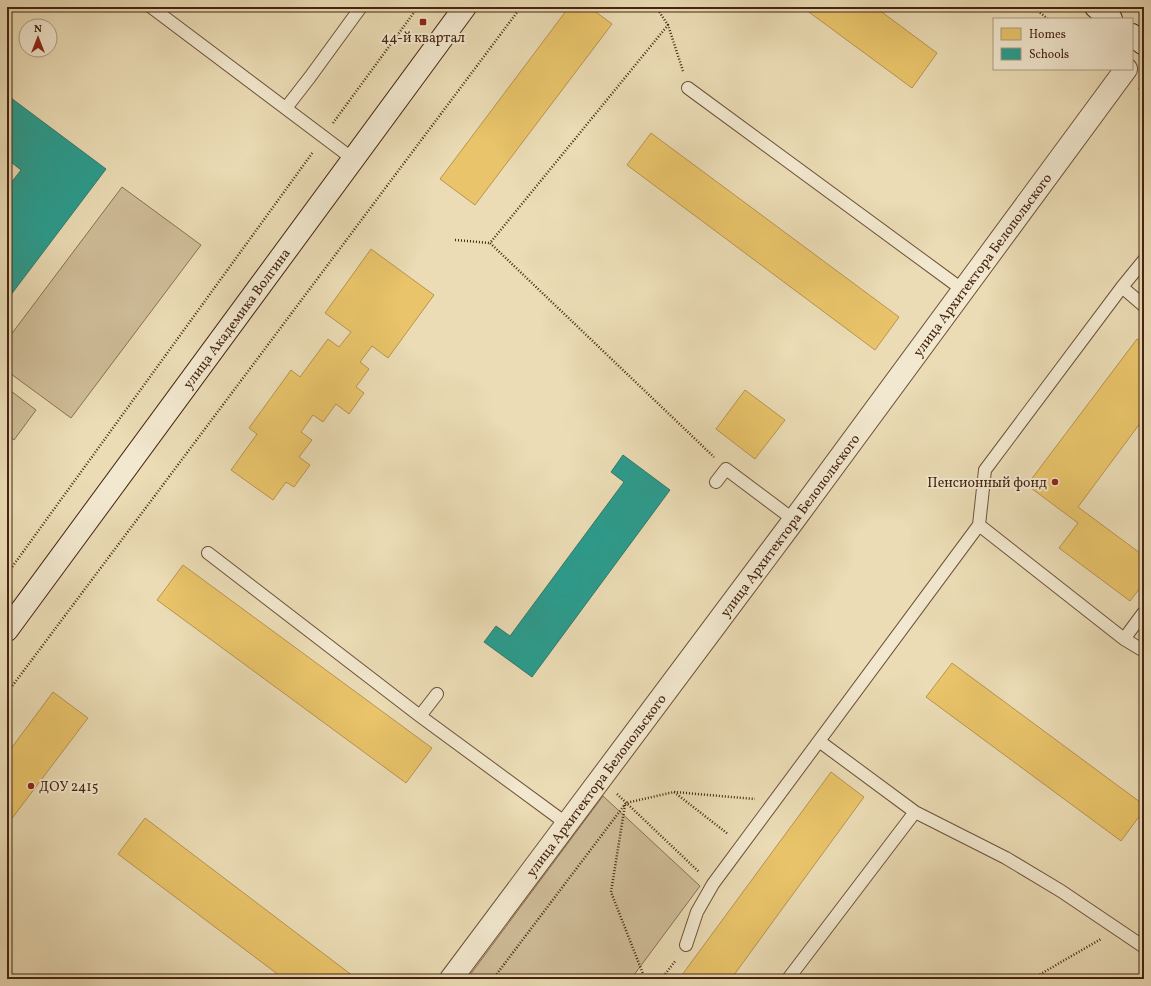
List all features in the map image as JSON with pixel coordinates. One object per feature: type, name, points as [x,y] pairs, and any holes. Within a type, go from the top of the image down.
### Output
[{"type":"street","name":"улица Академика Волгина","points":[[7,630],[465,7]]},
{"type":"street","points":[[1096,7],[1110,18]]},
{"type":"street","name":"улица Архитектора Белопольского","points":[[451,979],[794,520],[1125,70]]},
{"type":"lane","points":[[151,7],[353,159]]},
{"type":"lane","points":[[286,108],[361,7]]},
{"type":"lane","points":[[688,88],[963,290]]},
{"type":"lane","points":[[686,945],[697,912],[713,884],[979,524],[985,470],[1122,287],[1144,260]]},
{"type":"lane","points":[[1122,287],[1144,306]]},
{"type":"lane","points":[[716,482],[726,469],[794,520]]},
{"type":"lane","points":[[979,524],[1124,639],[1144,651]]},
{"type":"lane","points":[[208,553],[420,716],[567,824]]},
{"type":"lane","points":[[1124,639],[1144,612]]},
{"type":"lane","points":[[420,716],[437,694]]},
{"type":"lane","points":[[819,741],[915,812],[1006,858],[1060,891],[1144,947]]},
{"type":"lane","points":[[788,979],[915,812]]},
{"type":"path","points":[[7,574],[418,7]]},
{"type":"path","points":[[7,693],[521,7]]},
{"type":"path","points":[[656,7],[668,25],[688,88]]},
{"type":"path","points":[[1033,7],[1047,18]]},
{"type":"path","points":[[490,243],[668,25]]},
{"type":"path","points":[[456,240],[490,243],[726,469]]},
{"type":"path","points":[[674,792],[742,846]]},
{"type":"path","points":[[493,979],[626,803],[674,792],[776,800]]},
{"type":"path","points":[[626,803],[713,884]]},
{"type":"path","points":[[626,803],[611,892],[645,979]]},
{"type":"path","points":[[1032,979],[1117,929]]},
{"type":"path","points":[[658,979],[663,977]]},
{"type":"shaded area","points":[[122,187],[201,245],[71,418],[7,371],[7,340]]},
{"type":"shaded area","points":[[7,388],[36,410],[14,440],[7,434]]},
{"type":"shaded area","points":[[603,796],[700,886],[631,979],[467,979]]},
{"type":"building: Homes","points":[[569,7],[589,7],[612,24],[475,205],[440,179]]},
{"type":"building: Homes","points":[[802,7],[875,7],[937,53],[912,88]]},
{"type":"building: Homes","points":[[651,133],[899,317],[875,350],[627,165]]},
{"type":"building: Homes","points":[[371,249],[434,295],[388,358],[372,346],[360,362],[369,369],[356,387],[364,393],[349,414],[336,404],[323,422],[313,415],[301,432],[312,440],[299,457],[310,465],[294,487],[286,482],[273,500],[231,470],[257,434],[249,428],[291,370],[300,377],[328,339],[339,347],[351,332],[325,313]]},
{"type":"building: Homes","points":[[1137,339],[1144,344],[1144,418],[1078,507],[1144,556],[1144,583],[1130,601],[1059,548],[1078,523],[1027,485]]},
{"type":"building: Homes","points":[[745,390],[785,420],[755,459],[716,429]]},
{"type":"building: Homes","points":[[183,565],[432,748],[406,783],[157,600]]},
{"type":"building: Homes","points":[[952,663],[1144,805],[1144,810],[1121,841],[926,697]]},
{"type":"building: Homes","points":[[53,692],[88,718],[7,825],[7,754]]},
{"type":"building: Homes","points":[[831,772],[864,797],[731,979],[679,979]]},
{"type":"building: Homes","points":[[145,818],[357,979],[284,979],[118,854]]},
{"type":"building: Schools","points":[[7,95],[106,169],[7,300],[7,188],[21,170],[7,159]]},
{"type":"building: Schools","points":[[623,455],[670,490],[532,677],[484,642],[496,626],[510,636],[624,482],[611,472]]},
{"type":"place","name":"44-й квартал","points":[[423,22]]},
{"type":"place","name":"Пенсионный фонд","points":[[1055,482]]},
{"type":"place","name":"ДОУ 2415","points":[[31,786]]}]
